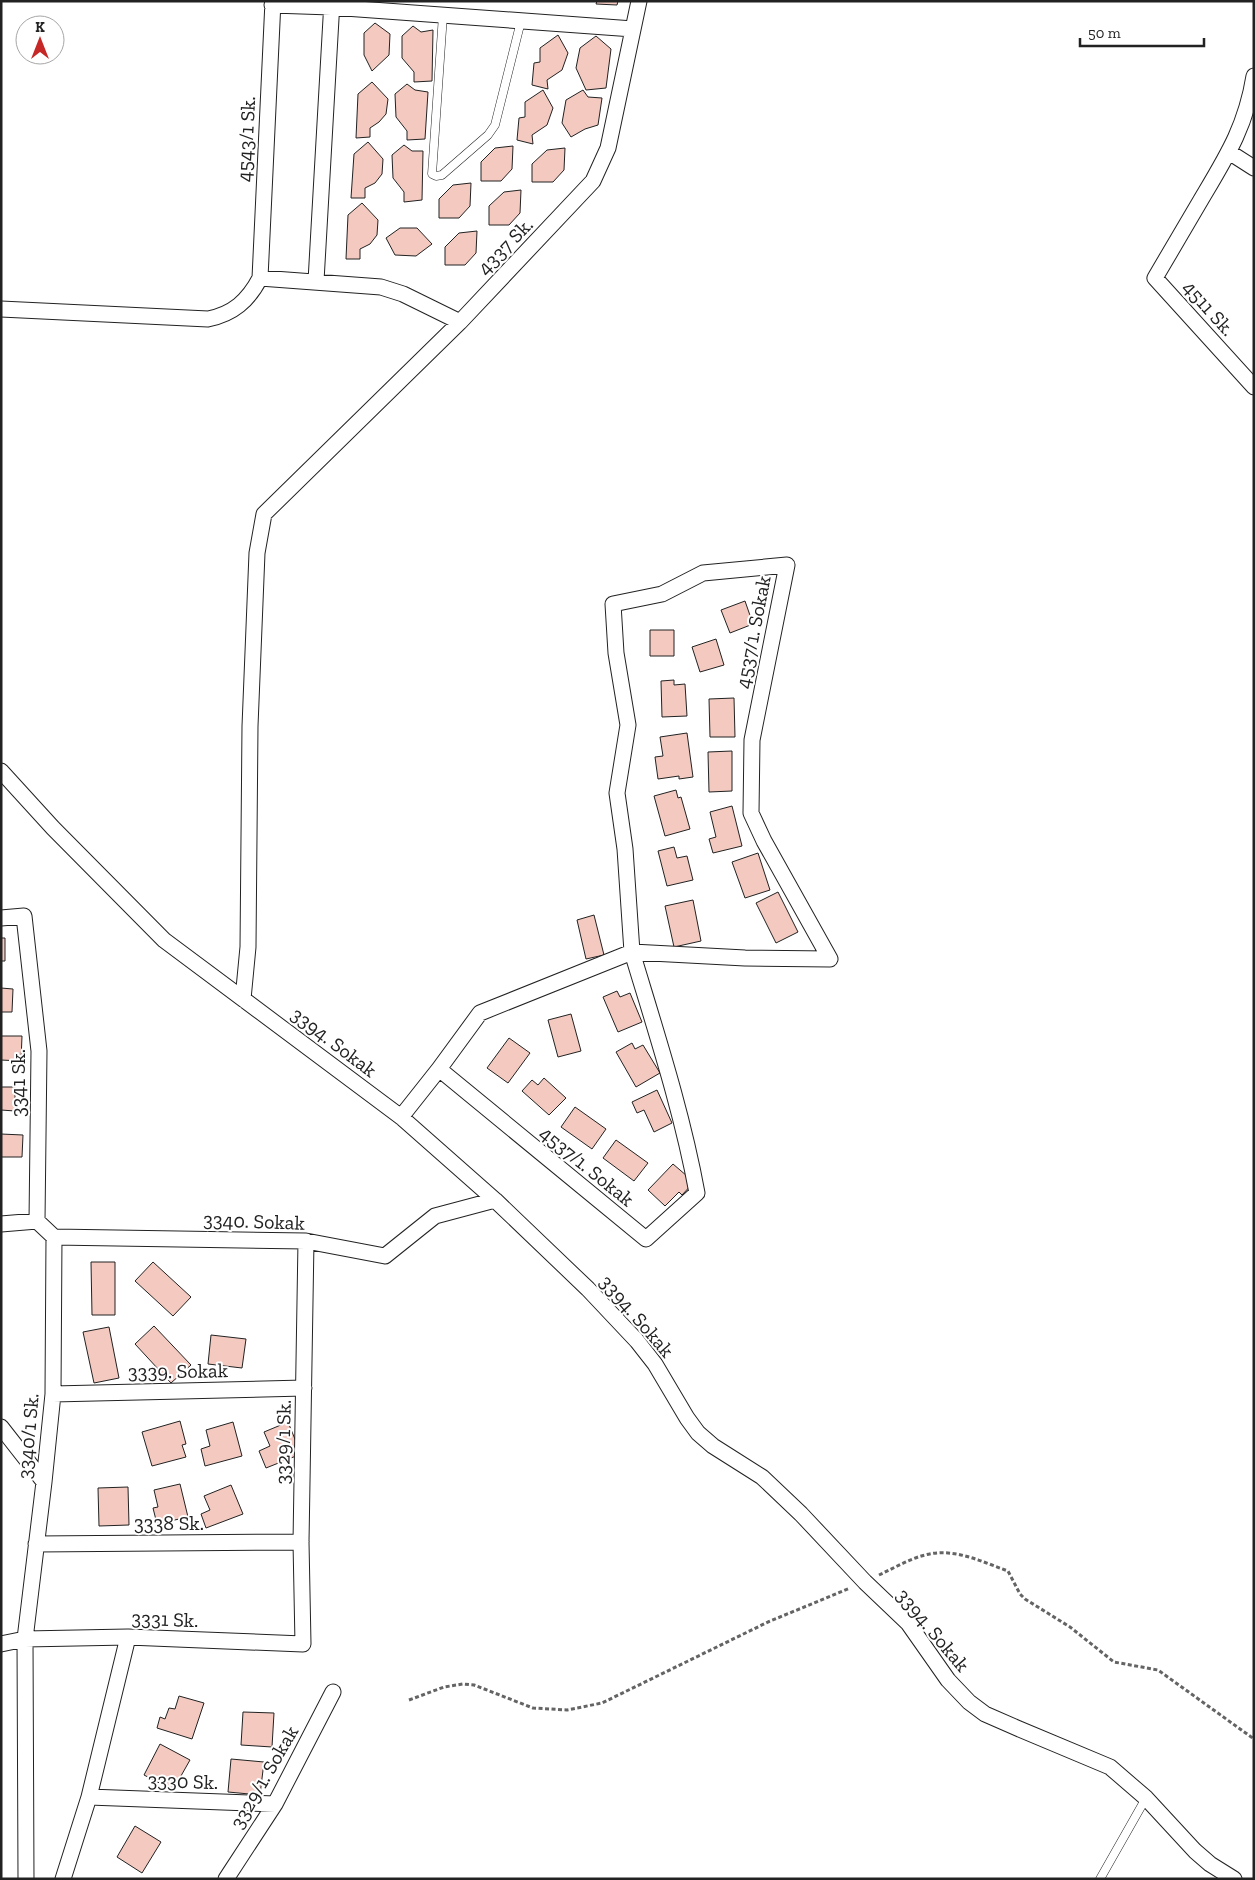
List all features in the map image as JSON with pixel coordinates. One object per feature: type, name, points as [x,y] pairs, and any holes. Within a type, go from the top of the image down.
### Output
[{"type":"street","name":"4337 Sk.","points":[[243,999],[248,947],[250,726],[257,553],[264,514],[460,322],[593,181],[608,148],[634,29],[638,1]]},
{"type":"street","points":[[272,3],[332,4],[442,15],[634,29]]},
{"type":"street","name":"4543/1 Sk.","points":[[260,278],[272,3]]},
{"type":"street","points":[[316,281],[332,4]]},
{"type":"street","points":[[1254,76],[1243,122],[1229,152],[1254,168]]},
{"type":"street","name":"4511 Sk.","points":[[1229,152],[1156,278],[1254,387]]},
{"type":"street","points":[[1,309],[208,320],[237,308],[250,294],[260,278],[382,287],[403,294],[460,322]]},
{"type":"street","name":"4537/1. Sokak","points":[[632,952],[625,849],[617,794],[628,725],[616,653],[613,604],[662,594],[702,573],[786,565],[752,740],[751,813],[764,841],[830,959],[744,958],[632,952],[480,1013],[439,1070],[646,1239],[697,1193],[684,1132],[665,1060],[632,952]]},
{"type":"street","name":"3394. Sokak","points":[[1,770],[53,828],[164,940],[401,1117],[495,1200],[600,1300],[655,1364],[698,1433],[712,1446],[762,1478],[781,1494],[908,1624],[948,1680],[969,1702],[985,1714],[1110,1767],[1146,1798],[1195,1851],[1210,1864],[1234,1879]]},
{"type":"street","name":"3341 Sk.","points":[[1,918],[24,916],[39,1050],[38,1221]]},
{"type":"street","points":[[401,1117],[439,1070]]},
{"type":"street","name":"3340. Sokak","points":[[54,1237],[306,1241],[385,1256],[435,1216],[495,1200]]},
{"type":"street","points":[[1,1224],[38,1221],[54,1237]]},
{"type":"street","name":"3340/1 Sk.","points":[[26,1879],[25,1639],[53,1394],[54,1237]]},
{"type":"street","name":"3329/1 Sk.","points":[[303,1644],[301,1542],[306,1241]]},
{"type":"street","name":"3339. Sokak","points":[[53,1394],[304,1388]]},
{"type":"street","points":[[1,1427],[44,1482]]},
{"type":"street","name":"3338 Sk.","points":[[36,1544],[301,1542]]},
{"type":"street","points":[[63,1879],[90,1797],[128,1637]]},
{"type":"street","name":"3331 Sk.","points":[[1,1644],[25,1639],[128,1637],[303,1644]]},
{"type":"street","name":"3329/1. Sokak","points":[[226,1879],[275,1804],[333,1692]]},
{"type":"street","name":"3330 Sk.","points":[[90,1797],[275,1804]]},
{"type":"lane","points":[[442,15],[432,174],[436,176],[442,175],[488,135],[495,125],[521,21]]},
{"type":"lane","points":[[1100,1879],[1146,1798]]},
{"type":"path","points":[[409,1700],[444,1687],[463,1684],[474,1685],[534,1708],[568,1710],[585,1708],[602,1703],[784,1614],[865,1582],[908,1561],[937,1553],[961,1554],[1008,1571],[1020,1594],[1025,1599],[1070,1627],[1107,1658],[1122,1664],[1158,1670],[1254,1739]]},
{"type":"building","points":[[597,1],[618,1],[617,5],[596,4]]},
{"type":"building","points":[[375,23],[390,34],[389,55],[372,71],[364,55],[364,33]]},
{"type":"building","points":[[413,26],[421,32],[433,30],[432,81],[414,82],[414,72],[402,58],[402,36]]},
{"type":"building","points":[[558,35],[568,53],[562,70],[547,80],[548,89],[532,85],[534,63],[540,62],[540,48]]},
{"type":"building","points":[[596,36],[611,49],[606,88],[586,90],[576,68],[580,48]]},
{"type":"building","points":[[372,82],[388,99],[386,114],[370,128],[370,137],[356,138],[358,94]]},
{"type":"building","points":[[407,84],[415,90],[428,92],[425,139],[407,140],[407,131],[396,117],[395,94]]},
{"type":"building","points":[[543,90],[553,108],[547,125],[532,135],[533,144],[517,140],[519,118],[525,117],[525,102]]},
{"type":"building","points":[[583,90],[588,97],[602,98],[598,125],[585,129],[571,137],[562,123],[566,100]]},
{"type":"building","points":[[368,142],[383,159],[382,174],[375,183],[365,188],[365,198],[351,198],[354,154]]},
{"type":"building","points":[[404,145],[412,151],[423,151],[422,200],[404,202],[404,192],[393,178],[392,155]]},
{"type":"building","points":[[513,146],[512,169],[501,181],[481,181],[481,162],[495,148]]},
{"type":"building","points":[[565,148],[564,170],[553,182],[532,182],[532,164],[547,150]]},
{"type":"building","points":[[471,183],[470,206],[459,218],[439,218],[439,199],[453,185]]},
{"type":"building","points":[[521,190],[520,213],[509,225],[489,225],[489,206],[504,192]]},
{"type":"building","points":[[362,203],[378,220],[377,235],[370,244],[360,249],[360,259],[346,259],[348,215]]},
{"type":"building","points":[[400,228],[417,228],[432,244],[416,256],[395,255],[386,238]]},
{"type":"building","points":[[477,231],[476,253],[465,265],[445,265],[445,247],[459,233]]},
{"type":"building","points":[[745,601],[753,624],[730,633],[721,610]]},
{"type":"building","points":[[650,630],[674,630],[674,656],[650,656]]},
{"type":"building","points":[[716,639],[724,665],[700,672],[692,647]]},
{"type":"building","points":[[674,680],[674,685],[685,684],[687,716],[662,717],[661,681]]},
{"type":"building","points":[[734,698],[735,737],[710,737],[709,699]]},
{"type":"building","points":[[687,733],[693,777],[679,779],[679,776],[658,779],[655,757],[663,756],[660,737]]},
{"type":"building","points":[[732,751],[732,791],[709,792],[708,752]]},
{"type":"building","points":[[676,790],[678,798],[681,797],[690,829],[665,836],[654,796]]},
{"type":"building","points":[[732,806],[742,846],[713,853],[709,839],[716,837],[710,812]]},
{"type":"building","points":[[674,847],[677,858],[687,856],[693,880],[667,886],[658,851]]},
{"type":"building","points":[[758,853],[770,890],[745,898],[732,862]]},
{"type":"building","points":[[778,892],[798,932],[776,943],[756,903]]},
{"type":"building","points":[[693,900],[701,941],[674,947],[665,906]]},
{"type":"building","points":[[594,915],[604,955],[586,959],[577,920]]},
{"type":"building","points":[[1,938],[5,938],[5,961],[1,961]]},
{"type":"building","points":[[1,988],[13,989],[12,1012],[1,1012]]},
{"type":"building","points":[[617,991],[620,997],[630,993],[642,1022],[618,1032],[603,997]]},
{"type":"building","points":[[571,1014],[581,1051],[558,1057],[548,1020]]},
{"type":"building","points":[[1,1036],[22,1036],[21,1061],[1,1060]]},
{"type":"building","points":[[509,1038],[530,1053],[508,1083],[487,1068]]},
{"type":"building","points":[[632,1043],[635,1049],[643,1045],[660,1073],[636,1087],[616,1052]]},
{"type":"building","points":[[544,1078],[566,1098],[549,1115],[522,1091],[532,1080],[538,1085]]},
{"type":"building","points":[[1,1087],[15,1087],[15,1111],[1,1110]]},
{"type":"building","points":[[657,1090],[672,1123],[654,1132],[644,1110],[637,1113],[632,1102]]},
{"type":"building","points":[[575,1107],[606,1129],[592,1149],[561,1127]]},
{"type":"building","points":[[1,1134],[23,1135],[22,1157],[1,1157]]},
{"type":"building","points":[[616,1140],[648,1163],[634,1181],[603,1158]]},
{"type":"building","points":[[673,1164],[694,1182],[682,1195],[679,1192],[665,1206],[648,1190]]},
{"type":"building","points":[[91,1262],[115,1262],[115,1315],[92,1315]]},
{"type":"building","points":[[153,1262],[191,1297],[173,1316],[135,1281]]},
{"type":"building","points":[[154,1326],[191,1365],[171,1383],[135,1344]]},
{"type":"building","points":[[109,1327],[119,1378],[94,1383],[83,1332]]},
{"type":"building","points":[[211,1335],[246,1339],[242,1368],[208,1364]]},
{"type":"building","points":[[180,1421],[186,1444],[182,1445],[186,1457],[152,1466],[142,1432]]},
{"type":"building","points":[[233,1422],[242,1456],[205,1466],[201,1449],[210,1446],[206,1430]]},
{"type":"building","points":[[288,1422],[301,1454],[266,1468],[259,1451],[270,1446],[264,1432]]},
{"type":"building","points":[[180,1484],[188,1517],[157,1524],[153,1508],[158,1507],[154,1490]]},
{"type":"building","points":[[231,1485],[243,1514],[206,1528],[201,1514],[210,1510],[204,1496]]},
{"type":"building","points":[[128,1487],[129,1525],[99,1526],[98,1488]]},
{"type":"building","points":[[179,1696],[204,1703],[192,1739],[157,1728],[160,1717],[165,1719],[169,1708],[175,1709]]},
{"type":"building","points":[[243,1712],[274,1713],[272,1747],[241,1745]]},
{"type":"building","points":[[160,1744],[190,1760],[173,1790],[144,1775]]},
{"type":"building","points":[[231,1759],[264,1762],[260,1795],[228,1792]]},
{"type":"building","points":[[135,1826],[161,1842],[142,1873],[117,1857]]}]
